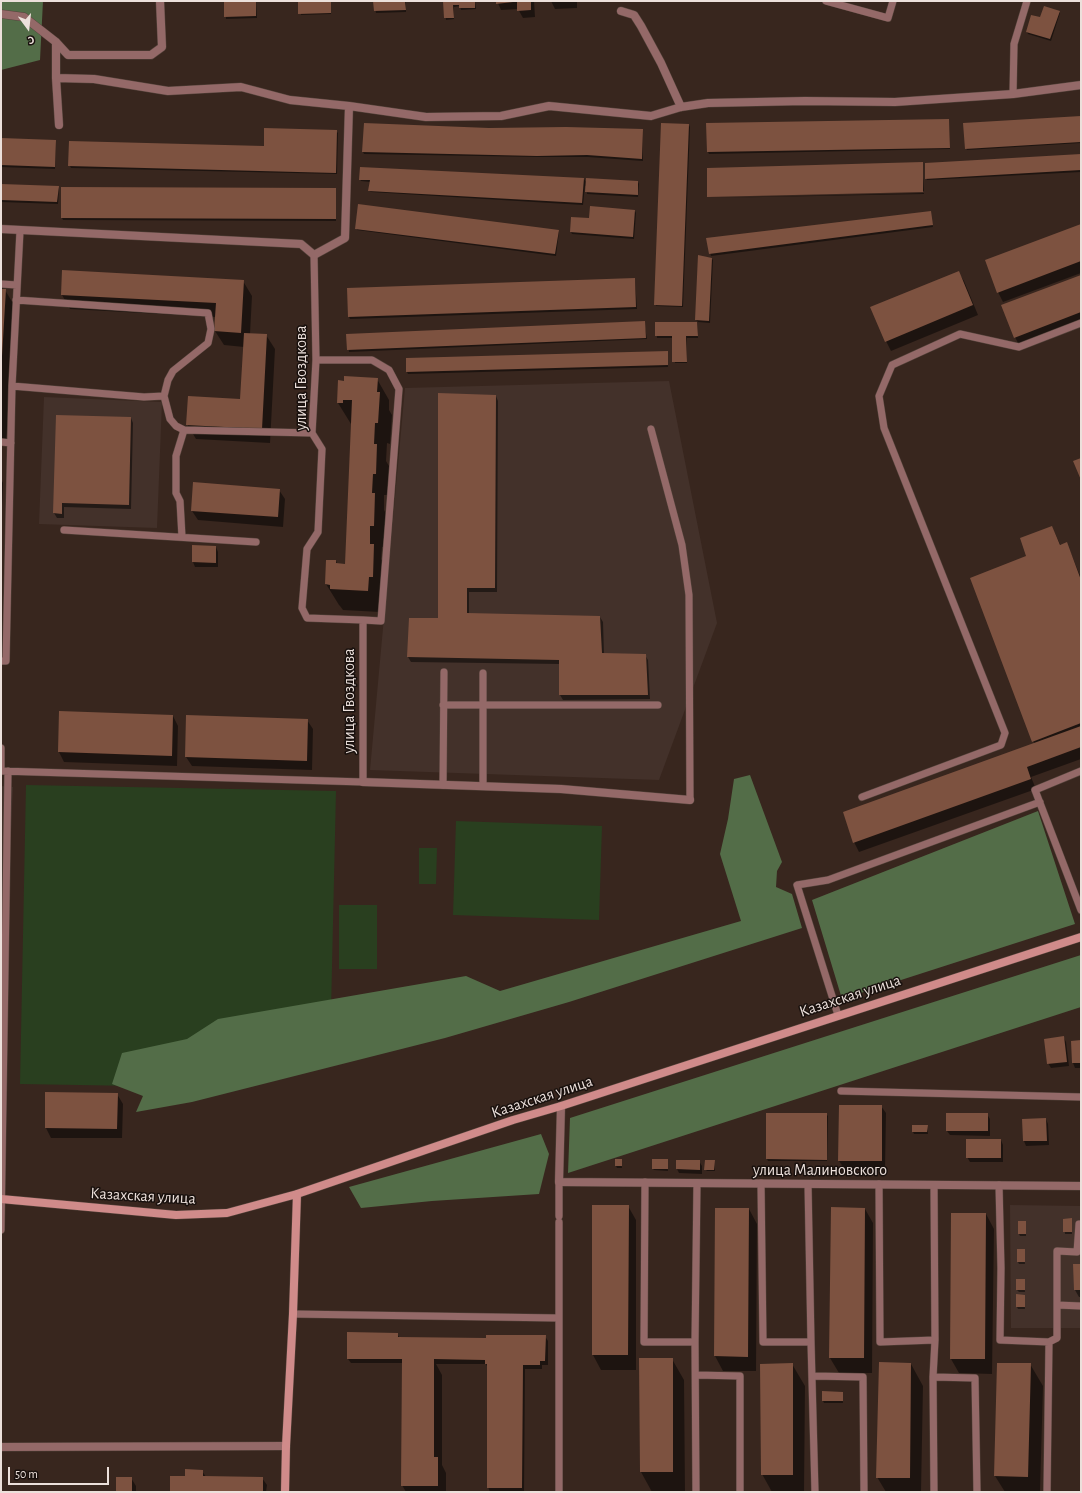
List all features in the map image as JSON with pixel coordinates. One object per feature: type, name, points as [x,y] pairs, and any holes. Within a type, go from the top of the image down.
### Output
[{"type":"main road","name":"Казахская улица","points":[[1,1199],[176,1215],[227,1213],[297,1194],[513,1120],[561,1106],[1081,937]]},
{"type":"main road","points":[[285,1492],[297,1194]]},
{"type":"street","points":[[1,14],[24,17],[56,42],[68,55],[151,55],[162,47],[160,1]]},
{"type":"street","points":[[620,11],[634,15],[641,26],[661,63],[681,107]]},
{"type":"street","points":[[56,42],[56,78],[59,125]]},
{"type":"street","points":[[56,78],[94,79],[168,91],[241,87],[290,100],[349,106],[426,117],[500,116],[549,106],[651,116],[681,107],[708,103],[805,101],[895,102],[1014,94],[1081,85]]},
{"type":"street","points":[[1,229],[301,244],[314,255],[345,238],[349,106]]},
{"type":"street","points":[[363,782],[562,789],[690,800]]},
{"type":"street","points":[[559,1182],[561,1106]]},
{"type":"street","name":"улица Малиновского","points":[[559,1182],[1081,1186]]},
{"type":"street","points":[[1,1447],[286,1446]]},
{"type":"lane","points":[[826,1],[888,18],[893,1]]},
{"type":"lane","points":[[1014,94],[1014,44],[1027,1]]},
{"type":"lane","points":[[1,661],[6,661],[12,386],[20,231]]},
{"type":"lane","name":"улица Гвоздкова","points":[[314,255],[316,360],[312,433],[322,449],[318,532],[307,548],[302,608],[307,618],[363,620],[363,782]]},
{"type":"lane","points":[[1,284],[17,285]]},
{"type":"lane","points":[[16,300],[208,312],[211,329],[208,343],[173,371],[168,380],[164,396],[170,419],[176,426],[184,430],[312,433]]},
{"type":"lane","points":[[862,797],[1001,745],[1006,733],[884,428],[879,396],[892,365],[960,334],[1019,347],[1081,324]]},
{"type":"lane","points":[[316,360],[372,360],[389,370],[399,389],[381,621],[363,620]]},
{"type":"lane","points":[[12,386],[144,397],[164,396]]},
{"type":"lane","points":[[651,429],[682,545],[689,596],[690,800]]},
{"type":"lane","points":[[182,537],[180,501],[176,493],[176,456],[184,430]]},
{"type":"lane","points":[[1,442],[11,443]]},
{"type":"lane","points":[[64,530],[256,542]]},
{"type":"lane","points":[[443,785],[444,672]]},
{"type":"lane","points":[[483,673],[482,706],[484,786]]},
{"type":"lane","points":[[443,706],[658,704]]},
{"type":"lane","points":[[1,748],[3,771],[1,1230]]},
{"type":"lane","points":[[3,771],[363,782]]},
{"type":"lane","points":[[1081,771],[1035,790],[1081,910]]},
{"type":"lane","points":[[838,1015],[797,885],[828,880],[1040,802]]},
{"type":"lane","points":[[841,1091],[1081,1097]]},
{"type":"lane","points":[[559,1182],[558,1318],[560,1492]]},
{"type":"lane","points":[[645,1182],[644,1342],[695,1342]]},
{"type":"lane","points":[[696,1492],[695,1342],[697,1183]]},
{"type":"lane","points":[[761,1183],[763,1342],[811,1342]]},
{"type":"lane","points":[[808,1184],[815,1492]]},
{"type":"lane","points":[[879,1184],[880,1342],[935,1340]]},
{"type":"lane","points":[[934,1185],[934,1492]]},
{"type":"lane","points":[[999,1185],[1001,1268],[1000,1340],[1048,1342],[1057,1338],[1057,1251],[1077,1252],[1079,1224],[1081,1224]]},
{"type":"lane","points":[[1057,1305],[1081,1306]]},
{"type":"lane","points":[[293,1314],[558,1318]]},
{"type":"lane","points":[[1047,1492],[1048,1342]]},
{"type":"lane","points":[[696,1375],[740,1376],[740,1492]]},
{"type":"lane","points":[[813,1376],[863,1377],[864,1492]]},
{"type":"lane","points":[[933,1377],[975,1378],[978,1492]]},
{"type":"shaded area","points":[[669,381],[717,623],[659,780],[370,770],[405,388]]},
{"type":"shaded area","points":[[44,397],[162,402],[157,528],[39,524]]},
{"type":"shaded area","points":[[1,786],[13,787],[1,1046]]},
{"type":"shaded area","points":[[1010,1205],[1081,1206],[1081,1328],[1011,1328]]},
{"type":"green space","points":[[1,1],[43,1],[40,60],[1,70]]},
{"type":"green space","points":[[750,775],[782,862],[777,871],[776,887],[792,894],[802,928],[569,1002],[445,1038],[192,1102],[136,1112],[143,1096],[112,1084],[122,1053],[187,1039],[218,1019],[466,976],[500,991],[741,921],[720,854],[728,819],[734,779]]},
{"type":"green space","points":[[26,785],[336,791],[330,1055],[148,1105],[136,1086],[20,1084]]},
{"type":"green space","points":[[1038,811],[1075,924],[842,999],[812,900]]},
{"type":"green space","points":[[456,821],[602,826],[599,920],[453,915]]},
{"type":"green space","points":[[419,848],[437,848],[436,884],[419,884]]},
{"type":"green space","points":[[339,905],[377,905],[377,969],[339,969]]},
{"type":"green space","points":[[1081,955],[1081,1007],[568,1173],[570,1118]]},
{"type":"green space","points":[[541,1134],[549,1154],[539,1194],[432,1201],[361,1208],[349,1187]]},
{"type":"building","points":[[224,1],[256,1],[256,16],[224,17]]},
{"type":"building","points":[[298,1],[331,1],[331,13],[298,14]]},
{"type":"building","points":[[373,1],[405,1],[406,10],[374,11]]},
{"type":"building","points":[[443,1],[475,1],[475,8],[459,8],[459,5],[453,5],[454,18],[444,18]]},
{"type":"building","points":[[496,1],[513,1],[513,2],[496,4]]},
{"type":"building","points":[[517,1],[531,1],[531,10],[517,11]]},
{"type":"building","points":[[1044,6],[1060,11],[1050,39],[1026,32],[1031,15],[1040,17]]},
{"type":"building","points":[[1081,116],[1081,142],[965,149],[963,123]]},
{"type":"building","points":[[949,119],[950,148],[707,152],[706,123]]},
{"type":"building","points":[[364,123],[489,128],[566,127],[643,129],[642,159],[587,155],[537,156],[362,152]]},
{"type":"building","points":[[661,123],[689,124],[682,306],[654,305]]},
{"type":"building","points":[[264,128],[337,130],[336,173],[68,166],[69,141],[264,146]]},
{"type":"building","points":[[1,138],[56,140],[55,167],[1,165]]},
{"type":"building","points":[[1081,154],[1081,170],[925,179],[925,163]]},
{"type":"building","points":[[923,162],[923,192],[707,197],[707,168]]},
{"type":"building","points":[[360,167],[584,178],[582,203],[368,191],[370,180],[359,180]]},
{"type":"building","points":[[586,178],[638,181],[638,195],[585,192]]},
{"type":"building","points":[[1,184],[59,186],[57,202],[1,200]]},
{"type":"building","points":[[61,187],[336,188],[336,219],[61,218]]},
{"type":"building","points":[[358,204],[559,230],[555,254],[355,229]]},
{"type":"building","points":[[590,206],[635,210],[633,237],[570,232],[571,217],[589,218]]},
{"type":"building","points":[[931,211],[933,225],[709,254],[706,238]]},
{"type":"building","points":[[1081,224],[1081,261],[997,293],[985,260]]},
{"type":"building","points":[[698,255],[712,258],[709,321],[695,320]]},
{"type":"building","points":[[62,270],[244,280],[241,333],[214,331],[216,303],[61,295]]},
{"type":"building","points":[[959,271],[973,305],[885,342],[870,307]]},
{"type":"building","points":[[1081,275],[1081,312],[1014,338],[1001,305]]},
{"type":"building","points":[[635,278],[636,307],[348,317],[347,288]]},
{"type":"building","points":[[1,289],[6,289],[2,356],[1,356]]},
{"type":"building","points":[[645,321],[646,338],[347,350],[346,334]]},
{"type":"building","points":[[655,322],[697,322],[698,336],[686,336],[687,362],[672,362],[672,336],[655,336]]},
{"type":"building","points":[[244,333],[267,334],[262,429],[186,425],[188,396],[240,399]]},
{"type":"building","points":[[668,351],[668,365],[406,372],[406,358]]},
{"type":"building","points":[[344,376],[378,378],[377,392],[380,392],[378,423],[375,423],[374,444],[377,444],[376,474],[373,474],[372,493],[375,493],[374,526],[370,526],[370,544],[374,544],[373,577],[369,577],[368,591],[330,589],[330,585],[325,584],[326,560],[336,560],[336,563],[345,564],[352,400],[343,400],[343,403],[337,403],[338,380],[344,381]]},
{"type":"building","points":[[438,393],[496,395],[495,588],[467,588],[467,613],[600,616],[602,653],[646,654],[648,695],[559,695],[559,660],[407,657],[409,618],[438,618]]},
{"type":"building","points":[[56,415],[131,417],[129,505],[62,503],[62,514],[53,513]]},
{"type":"building","points":[[1081,458],[1081,480],[1073,461]]},
{"type":"building","points":[[193,482],[280,489],[278,517],[191,511]]},
{"type":"building","points":[[1052,526],[1060,545],[1067,542],[1081,580],[1081,723],[1032,742],[970,578],[1026,556],[1020,538]]},
{"type":"building","points":[[192,545],[216,546],[216,563],[192,562]]},
{"type":"building","points":[[59,711],[173,715],[172,756],[58,752]]},
{"type":"building","points":[[186,715],[308,719],[307,761],[185,757]]},
{"type":"building","points":[[1081,726],[1081,747],[1027,767],[1031,779],[853,843],[843,812]]},
{"type":"building","points":[[1064,1036],[1067,1062],[1047,1064],[1044,1039]]},
{"type":"building","points":[[1081,1040],[1081,1063],[1072,1063],[1071,1041]]},
{"type":"building","points":[[45,1092],[118,1093],[117,1129],[45,1128]]},
{"type":"building","points":[[839,1105],[882,1105],[882,1161],[838,1161]]},
{"type":"building","points":[[766,1113],[827,1113],[827,1160],[766,1159]]},
{"type":"building","points":[[946,1113],[988,1113],[988,1131],[946,1131]]},
{"type":"building","points":[[1046,1118],[1047,1141],[1023,1141],[1022,1119]]},
{"type":"building","points":[[912,1125],[928,1125],[927,1132],[912,1132]]},
{"type":"building","points":[[966,1139],[1001,1139],[1001,1158],[966,1158]]},
{"type":"building","points":[[615,1159],[622,1159],[622,1166],[615,1166]]},
{"type":"building","points":[[652,1159],[668,1159],[668,1169],[652,1169]]},
{"type":"building","points":[[676,1160],[700,1160],[700,1170],[676,1169]]},
{"type":"building","points":[[705,1160],[715,1160],[714,1170],[704,1170]]},
{"type":"building","points":[[592,1205],[629,1205],[628,1355],[592,1355]]},
{"type":"building","points":[[831,1207],[865,1208],[864,1358],[829,1358]]},
{"type":"building","points":[[715,1208],[749,1208],[748,1357],[714,1356]]},
{"type":"building","points":[[951,1213],[986,1213],[985,1359],[950,1359]]},
{"type":"building","points":[[1072,1218],[1072,1232],[1063,1232],[1063,1219]]},
{"type":"building","points":[[1018,1221],[1026,1221],[1026,1234],[1018,1234]]},
{"type":"building","points":[[1017,1249],[1025,1249],[1025,1262],[1017,1262]]},
{"type":"building","points":[[1073,1264],[1081,1264],[1081,1290],[1074,1290]]},
{"type":"building","points":[[1016,1279],[1025,1279],[1025,1290],[1016,1290]]},
{"type":"building","points":[[1016,1294],[1025,1295],[1025,1307],[1016,1307]]},
{"type":"building","points":[[347,1332],[398,1333],[398,1337],[486,1338],[486,1335],[546,1335],[545,1361],[540,1361],[540,1365],[523,1365],[522,1488],[487,1488],[487,1364],[485,1364],[485,1360],[434,1359],[434,1457],[438,1457],[438,1486],[401,1486],[402,1359],[347,1359]]},
{"type":"building","points":[[639,1358],[673,1358],[673,1472],[640,1472]]},
{"type":"building","points":[[879,1362],[911,1363],[910,1478],[876,1478]]},
{"type":"building","points":[[793,1363],[793,1475],[761,1475],[760,1364]]},
{"type":"building","points":[[997,1363],[1031,1363],[1028,1477],[994,1476]]},
{"type":"building","points":[[822,1391],[843,1392],[843,1401],[822,1401]]},
{"type":"building","points":[[185,1469],[203,1470],[203,1476],[263,1477],[263,1492],[170,1492],[170,1476],[185,1476]]},
{"type":"building","points":[[116,1477],[132,1477],[132,1492],[116,1492]]}]
